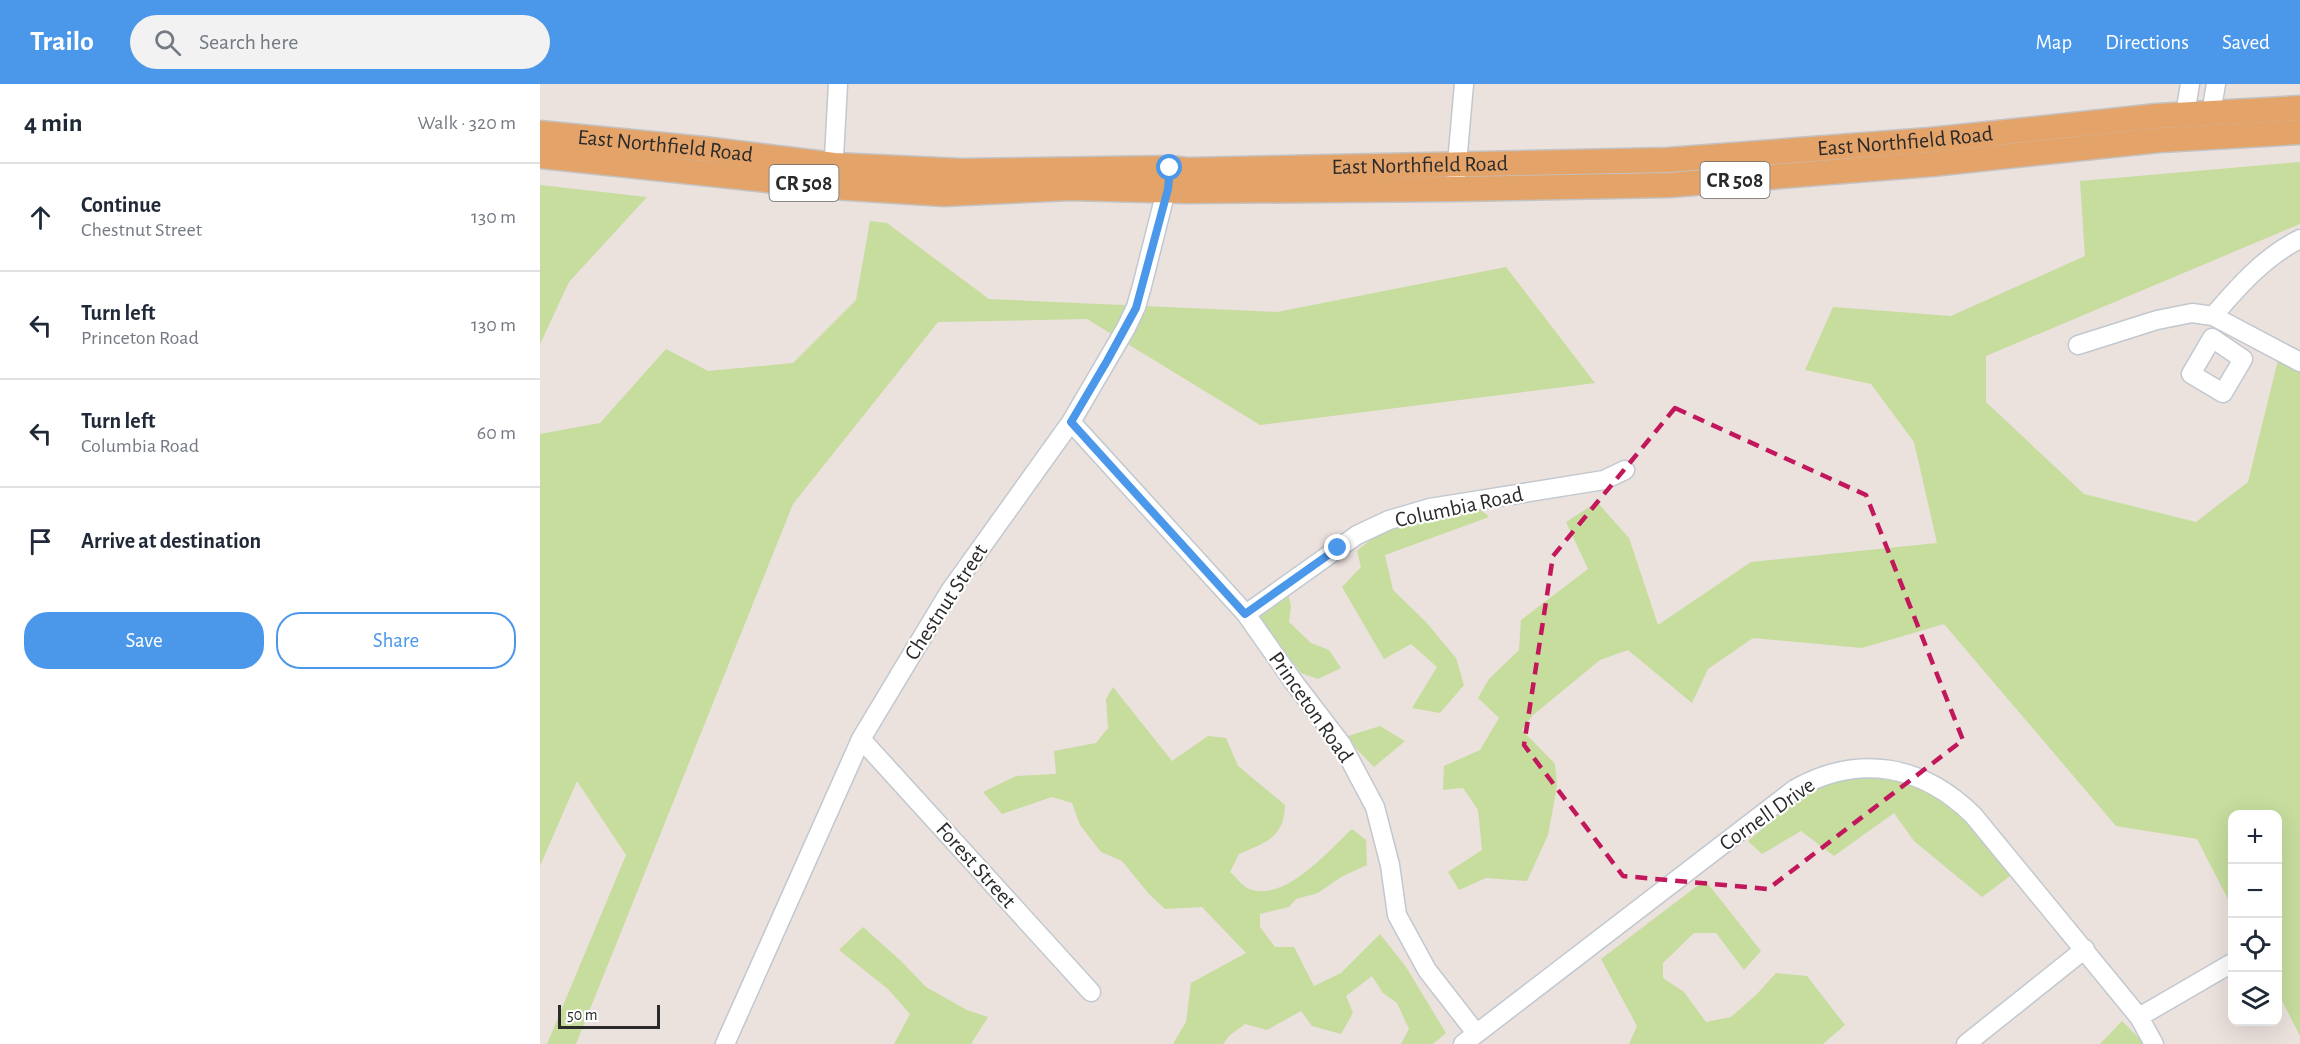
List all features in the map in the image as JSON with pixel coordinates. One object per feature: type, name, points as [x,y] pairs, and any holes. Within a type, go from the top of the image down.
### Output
[{"type":"main road","name":"East Northfield Road","points":[[1169,179],[1187,170],[1668,160],[1872,144],[2185,114],[2295,108]]},
{"type":"main road","points":[[2295,108],[2296,132]]},
{"type":"main road","points":[[2083,124],[2086,148]]},
{"type":"main road","name":"East Northfield Road","points":[[540,133],[703,160],[833,176],[944,194],[1070,188],[1169,179],[1456,189],[1669,185],[1878,169],[2160,140],[2296,132]]},
{"type":"main road","points":[[1872,144],[1878,169]]},
{"type":"main road","name":"East Northfield Road","points":[[540,156],[703,160]]},
{"type":"main road","points":[[1668,160],[1669,185]]},
{"type":"street","points":[[833,176],[838,84]]},
{"type":"street","points":[[1456,189],[1456,165],[1464,84]]},
{"type":"street","points":[[2185,114],[2190,84]]},
{"type":"street","points":[[2211,113],[2217,84]]},
{"type":"street","name":"Chestnut Street","points":[[725,1044],[861,739],[950,591],[1071,422],[1136,308],[1169,179]]},
{"type":"street","points":[[2253,338],[2223,393],[2191,374],[2212,338],[2217,319],[2240,284],[2285,246],[2300,239]]},
{"type":"street","points":[[2078,345],[2157,320],[2192,313],[2217,319],[2300,362]]},
{"type":"street","points":[[2212,338],[2243,359]]},
{"type":"street","name":"Princeton Road","points":[[1071,422],[1245,614],[1342,745],[1375,807],[1390,865],[1397,915],[1427,970],[1470,1039]]},
{"type":"street","name":"Columbia Road","points":[[1245,614],[1357,535],[1389,520],[1430,508],[1604,480],[1624,470]]},
{"type":"street","name":"Forest Street","points":[[861,739],[1091,992]]},
{"type":"street","name":"Cornell Drive","points":[[1470,1039],[1795,789],[1821,776],[1849,769],[1878,768],[1907,773],[1934,785],[1959,801],[2139,1017],[2154,1044]]},
{"type":"street","points":[[1966,1044],[2085,950]]},
{"type":"street","points":[[2139,1017],[2228,965]]},
{"type":"highlighted area","points":[[1675,408],[1866,495],[1963,740],[1768,889],[1623,876],[1524,745],[1553,556]]},
{"type":"green space","points":[[2300,162],[2300,224],[1986,356],[1986,402],[2084,494],[2196,522],[2248,482],[2279,356],[2300,370],[2300,1036],[2282,1001],[2282,810],[2228,810],[2228,899],[2197,839],[2116,826],[1944,624],[1862,648],[1753,638],[1708,669],[1692,703],[1628,650],[1600,660],[1532,716],[1522,730],[1555,764],[1557,786],[1548,835],[1527,881],[1486,878],[1459,890],[1448,872],[1482,850],[1478,810],[1463,788],[1443,790],[1444,766],[1480,750],[1499,718],[1478,698],[1489,679],[1519,650],[1521,620],[1588,569],[1566,522],[1597,502],[1629,538],[1658,625],[1751,562],[1937,543],[1914,442],[1871,384],[1805,370],[1833,307],[1951,316],[2085,256],[2080,181]]},
{"type":"green space","points":[[540,185],[647,197],[569,282],[540,344]]},
{"type":"green space","points":[[870,221],[887,223],[989,299],[1277,312],[1506,267],[1595,383],[1260,425],[1087,319],[938,322],[793,504],[576,1044],[547,1044],[626,855],[577,781],[540,866],[540,434],[600,423],[666,349],[708,371],[793,363],[856,300]]},
{"type":"green space","points":[[1478,507],[1489,517],[1385,555],[1393,590],[1426,622],[1456,658],[1464,685],[1440,713],[1412,708],[1437,667],[1411,644],[1384,659],[1342,587],[1361,567],[1357,551],[1378,533]]},
{"type":"green space","points":[[1287,589],[1291,606],[1289,622],[1311,643],[1329,650],[1341,668],[1318,679],[1301,673],[1256,615]]},
{"type":"green space","points":[[1113,687],[1172,761],[1208,736],[1226,738],[1238,766],[1285,805],[1284,816],[1277,832],[1265,842],[1239,854],[1230,872],[1247,888],[1261,891],[1290,883],[1318,862],[1352,829],[1366,840],[1367,865],[1341,877],[1318,893],[1296,899],[1289,907],[1260,914],[1260,927],[1275,947],[1294,947],[1314,986],[1341,973],[1380,934],[1406,967],[1446,1033],[1433,1044],[1401,1044],[1409,1029],[1397,1003],[1383,993],[1372,976],[1346,996],[1353,1013],[1341,1034],[1312,1026],[1301,1011],[1267,1030],[1245,1024],[1229,1036],[1223,1044],[1173,1044],[1186,1022],[1191,983],[1246,953],[1202,907],[1165,909],[1149,894],[1122,861],[1101,852],[1080,825],[1072,803],[1052,797],[1002,814],[983,792],[1016,776],[1056,774],[1054,751],[1096,743],[1108,728],[1106,699]]},
{"type":"green space","points":[[1380,726],[1405,741],[1374,767],[1345,737]]},
{"type":"green space","points":[[1889,774],[1927,788],[1959,810],[2010,876],[1982,897],[1914,841],[1894,813],[1834,856],[1801,831],[1762,854],[1748,841],[1806,792],[1839,778]]},
{"type":"green space","points":[[1705,880],[1761,951],[1744,970],[1716,933],[1694,933],[1663,963],[1663,978],[1684,992],[1706,1022],[1731,1017],[1776,973],[1807,976],[1845,1025],[1823,1044],[1629,1044],[1637,1026],[1601,959]]},
{"type":"green space","points":[[863,927],[926,987],[967,1010],[988,1017],[971,1044],[894,1044],[910,1014],[888,989],[839,950]]},
{"type":"green space","points":[[2122,1021],[2145,1044],[2100,1044]]},
{"type":"route","points":[[1170,168],[1168,189],[1136,308],[1071,422],[1245,614],[1338,548]]}]
